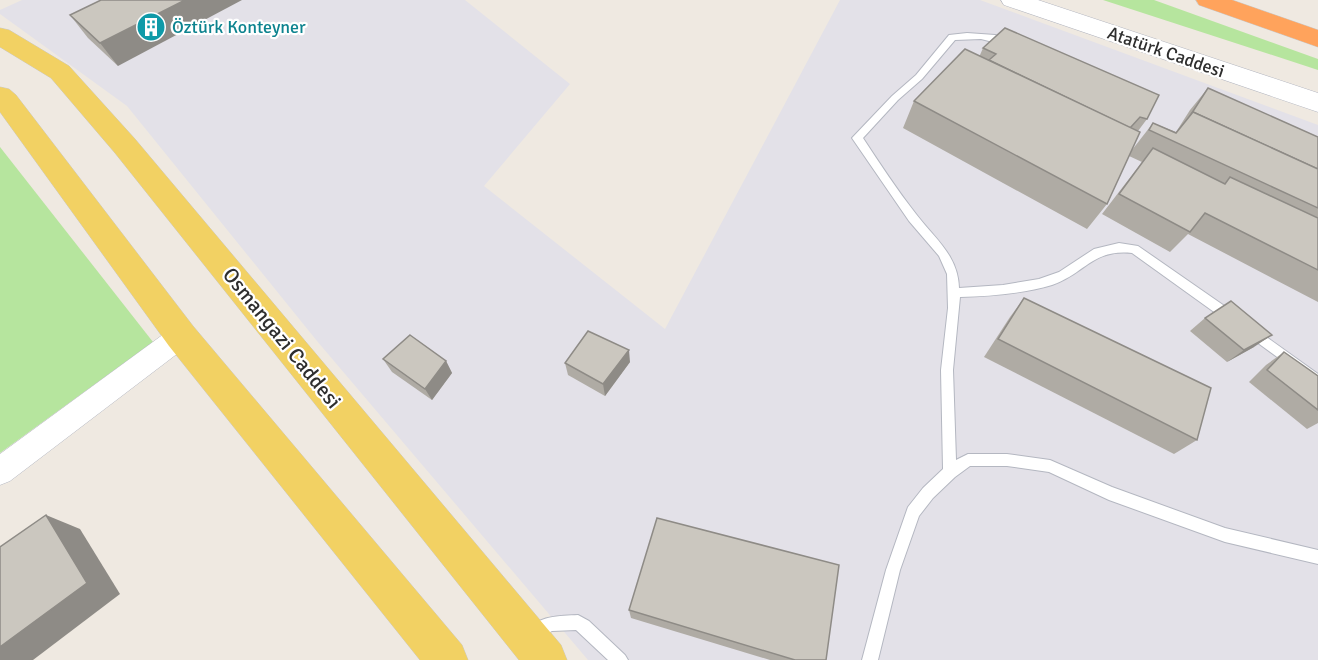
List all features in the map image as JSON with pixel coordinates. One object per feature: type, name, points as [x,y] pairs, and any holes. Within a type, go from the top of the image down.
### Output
[{"type":"highway","points":[[1208,0],[1318,39]]},
{"type":"main road","name":"Atatürk Caddesi","points":[[1014,0],[1318,81]]},
{"type":"main road","name":"Atatürk Caddesi","points":[[1014,0],[1318,103]]},
{"type":"main road","name":"Osmangazi Caddesi","points":[[0,36],[60,72],[118,138],[537,650]]},
{"type":"main road","points":[[0,96],[7,102],[181,336],[447,660]]},
{"type":"street","points":[[0,471],[181,336]]},
{"type":"lane","points":[[950,472],[947,370],[954,293],[953,274],[943,254],[913,218],[857,138],[919,77],[952,37],[972,34],[993,37],[1021,48]]},
{"type":"lane","points":[[954,293],[1002,289],[1051,280],[1078,267],[1092,253],[1118,246],[1134,249],[1318,381]]},
{"type":"lane","points":[[870,660],[893,570],[913,512],[928,493],[950,472],[968,460],[1007,460],[1050,466],[1109,493],[1225,535],[1318,556]]},
{"type":"lane","points":[[537,650],[542,627],[550,624],[578,622],[593,634],[607,651],[620,660]]},
{"type":"shaded area","points":[[22,0],[465,0],[570,84],[484,186],[665,329],[840,0],[980,0],[1318,125],[1318,660],[588,660],[317,341],[127,106],[0,14],[0,10]]},
{"type":"green space","points":[[1103,0],[1154,0],[1318,59],[1318,70]]},
{"type":"green space","points":[[0,147],[153,342],[0,453]]},
{"type":"building","points":[[101,0],[185,0],[100,43],[70,15]]},
{"type":"building","points":[[1005,28],[1159,95],[1147,119],[1140,117],[1130,128],[989,60],[996,54],[983,48]]},
{"type":"building","points":[[965,49],[1140,132],[1107,204],[914,101]]},
{"type":"building","points":[[1208,88],[1318,137],[1318,169],[1193,112],[1190,116]]},
{"type":"building","points":[[1193,112],[1318,169],[1318,208],[1149,130],[1153,123],[1176,133]]},
{"type":"building","points":[[1153,148],[1225,184],[1230,177],[1318,218],[1318,270],[1205,213],[1190,232],[1119,194]]},
{"type":"building","points":[[1024,298],[1211,388],[1197,440],[998,339]]},
{"type":"building","points":[[1231,301],[1272,335],[1244,350],[1205,318]]},
{"type":"building","points":[[588,331],[629,350],[603,384],[565,363]]},
{"type":"building","points":[[410,335],[446,361],[425,389],[383,359]]},
{"type":"building","points":[[1284,352],[1318,376],[1318,410],[1267,370]]},
{"type":"building","points":[[46,515],[87,583],[0,647],[0,547]]},
{"type":"building","points":[[657,518],[839,565],[826,660],[795,660],[629,610]]},
{"type":"place","name":"Öztürk Konteyner","points":[[151,27]]}]
